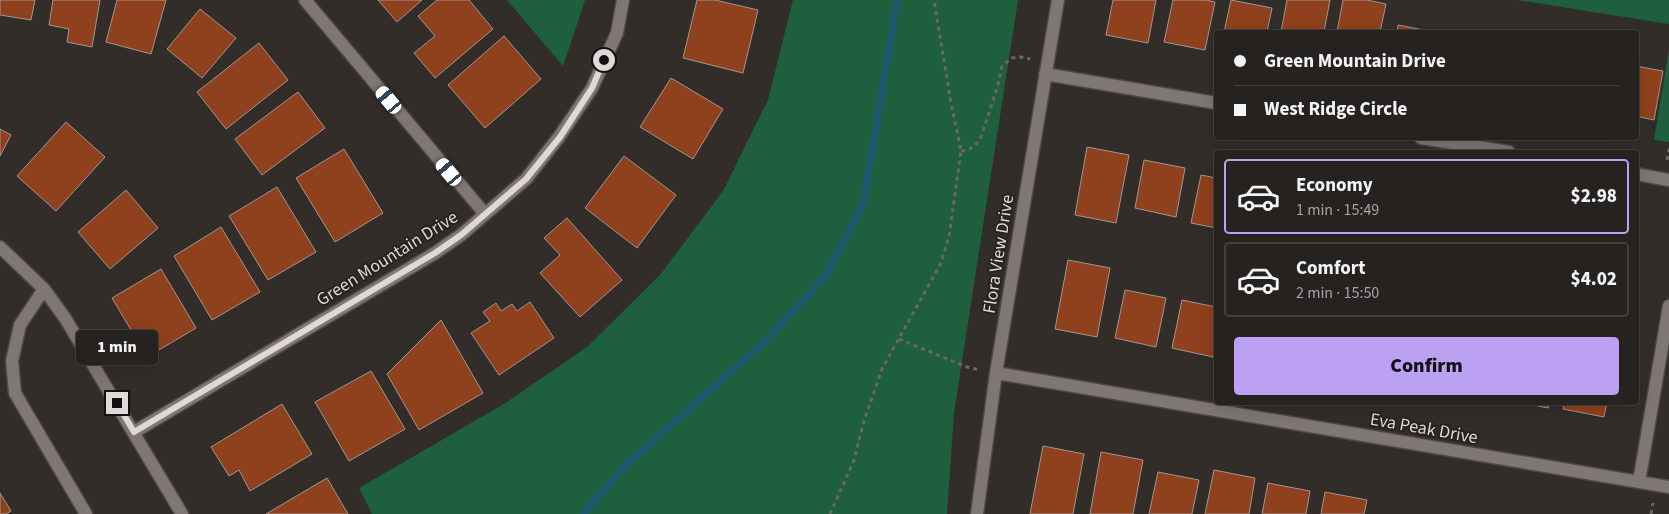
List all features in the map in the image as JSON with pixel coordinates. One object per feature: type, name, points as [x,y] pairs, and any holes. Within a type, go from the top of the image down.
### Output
[{"type":"street","points":[[305,0],[485,214]]},
{"type":"street","name":"Green Mountain Drive","points":[[134,432],[435,253],[461,235],[526,179],[560,137],[592,88],[617,33],[623,0]]},
{"type":"street","name":"Flora View Drive","points":[[977,514],[996,373],[1058,0]]},
{"type":"street","points":[[1045,74],[1214,103]]},
{"type":"street","points":[[1434,140],[1496,150]]},
{"type":"street","points":[[1639,175],[1669,180]]},
{"type":"street","points":[[0,247],[44,289],[65,318],[182,514]]},
{"type":"street","points":[[44,289],[20,325],[12,361],[15,393],[86,514]]},
{"type":"street","points":[[1640,482],[1669,306]]},
{"type":"street","name":"Eva Peak Drive","points":[[996,373],[1669,487]]},
{"type":"path","points":[[830,514],[854,460],[864,421],[882,369],[941,263],[949,237],[961,152],[934,0]]},
{"type":"path","points":[[961,152],[977,145],[981,137],[998,85],[1002,66],[1012,58],[1047,59]]},
{"type":"path","points":[[1667,160],[1669,149]]},
{"type":"path","points":[[899,338],[967,368],[996,373]]},
{"type":"path","points":[[1651,514],[1653,503]]},
{"type":"green space","points":[[507,0],[585,0],[563,66]]},
{"type":"green space","points":[[793,0],[1018,0],[954,413],[947,514],[372,514],[359,488],[504,404],[587,347],[660,275],[723,191],[768,100]]},
{"type":"green space","points":[[1517,0],[1669,0],[1669,24]]},
{"type":"green space","points":[[1669,49],[1669,142],[1654,140]]},
{"type":"building","points":[[0,0],[35,0],[31,20],[0,15]]},
{"type":"building","points":[[53,0],[100,0],[92,47],[67,42],[69,29],[49,25]]},
{"type":"building","points":[[117,0],[166,0],[151,54],[106,42]]},
{"type":"building","points":[[378,0],[422,0],[397,22]]},
{"type":"building","points":[[437,0],[469,0],[493,29],[435,78],[414,53],[435,36],[418,16]]},
{"type":"building","points":[[697,0],[715,0],[758,10],[743,73],[683,58]]},
{"type":"building","points":[[1113,0],[1156,0],[1148,43],[1106,35]]},
{"type":"building","points":[[1173,0],[1206,0],[1215,2],[1205,50],[1164,42]]},
{"type":"building","points":[[1231,0],[1272,8],[1267,30],[1224,30]]},
{"type":"building","points":[[1287,0],[1330,0],[1324,30],[1281,30]]},
{"type":"building","points":[[1343,0],[1367,0],[1386,4],[1380,30],[1337,30]]},
{"type":"building","points":[[200,9],[236,38],[202,78],[167,49]]},
{"type":"building","points":[[1398,25],[1424,30],[1397,30]]},
{"type":"building","points":[[504,36],[541,79],[485,128],[448,85]]},
{"type":"building","points":[[259,43],[288,80],[226,129],[197,92]]},
{"type":"building","points":[[1639,67],[1663,71],[1654,120],[1639,117]]},
{"type":"building","points":[[671,78],[723,109],[693,159],[640,127]]},
{"type":"building","points":[[298,92],[325,128],[262,175],[235,139]]},
{"type":"building","points":[[66,122],[105,157],[56,211],[17,176]]},
{"type":"building","points":[[0,129],[11,135],[0,156]]},
{"type":"building","points":[[1087,147],[1129,155],[1116,223],[1075,215]]},
{"type":"building","points":[[344,149],[383,213],[335,242],[296,178]]},
{"type":"building","points":[[624,156],[676,195],[637,248],[585,208]]},
{"type":"building","points":[[1144,160],[1185,168],[1176,217],[1135,208]]},
{"type":"building","points":[[1201,175],[1214,178],[1214,228],[1191,223]]},
{"type":"building","points":[[277,187],[316,252],[268,280],[229,216]]},
{"type":"building","points":[[126,190],[158,228],[110,269],[78,232]]},
{"type":"building","points":[[567,218],[622,280],[580,317],[540,273],[560,255],[544,238]]},
{"type":"building","points":[[221,227],[260,292],[212,320],[174,256]]},
{"type":"building","points":[[1068,260],[1110,268],[1097,337],[1055,329]]},
{"type":"building","points":[[161,269],[196,328],[147,357],[112,298]]},
{"type":"building","points":[[1125,290],[1166,298],[1156,347],[1115,338]]},
{"type":"building","points":[[1182,300],[1214,307],[1213,357],[1172,348]]},
{"type":"building","points":[[530,302],[554,338],[499,375],[471,333],[490,321],[483,312],[496,303],[501,311],[512,304],[517,311]]},
{"type":"building","points":[[441,320],[483,393],[419,430],[387,374]]},
{"type":"building","points":[[371,371],[405,429],[349,461],[315,402]]},
{"type":"building","points":[[282,404],[312,454],[250,491],[239,470],[229,476],[211,447]]},
{"type":"building","points":[[1534,405],[1549,405],[1548,408]]},
{"type":"building","points":[[1564,405],[1606,405],[1604,417],[1563,409]]},
{"type":"building","points":[[1043,446],[1084,454],[1073,514],[1030,514]]},
{"type":"building","points":[[1101,452],[1143,460],[1133,514],[1090,514]]},
{"type":"building","points":[[1214,470],[1255,478],[1249,514],[1205,514]]},
{"type":"building","points":[[1158,472],[1199,480],[1192,514],[1149,514]]},
{"type":"building","points":[[327,478],[348,514],[266,514]]},
{"type":"building","points":[[1268,483],[1310,491],[1306,514],[1262,514]]},
{"type":"building","points":[[1325,492],[1367,500],[1364,514],[1321,514]]},
{"type":"building","points":[[0,493],[11,511],[6,514],[0,514]]},
{"type":"waterway","points":[[584,514],[626,465],[763,343],[825,277],[863,205],[897,0]]},
{"type":"route","points":[[117,403],[134,432],[435,253],[461,235],[526,179],[560,137],[592,88],[604,60]]}]
